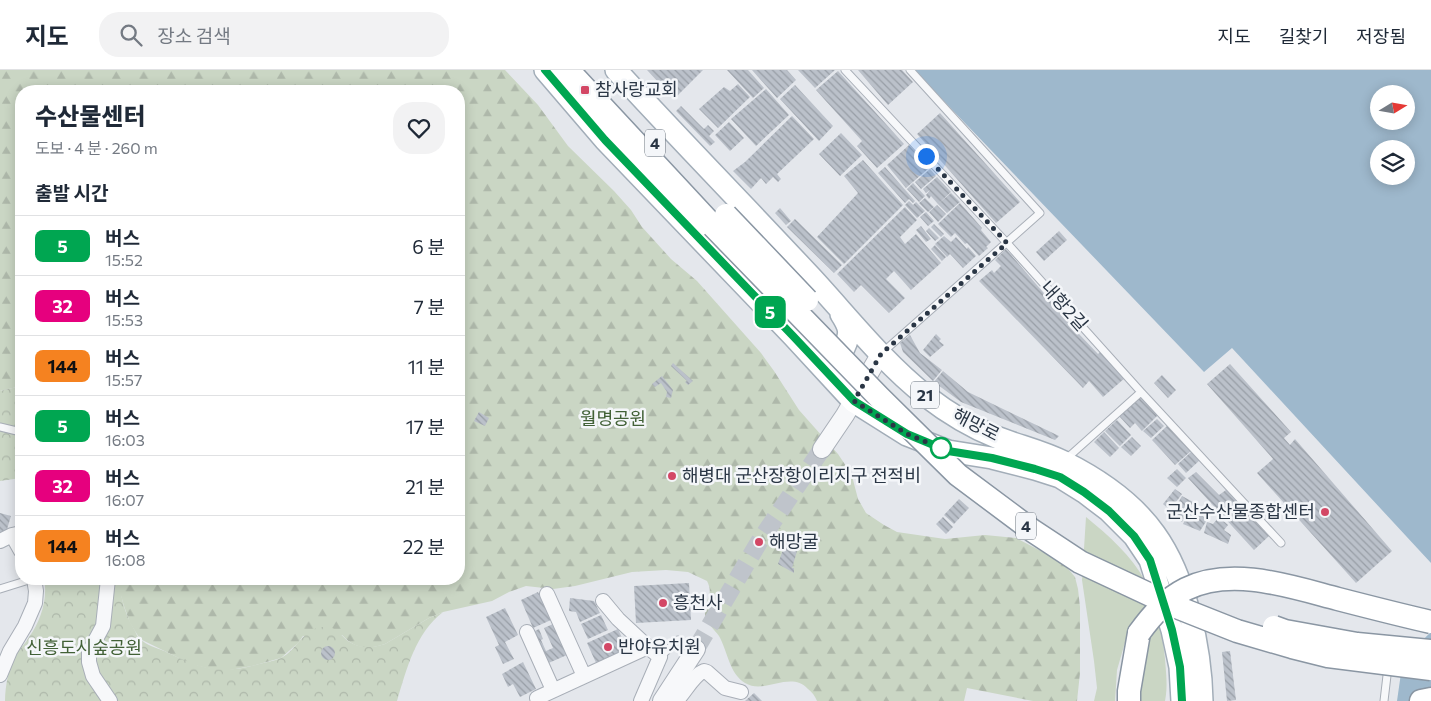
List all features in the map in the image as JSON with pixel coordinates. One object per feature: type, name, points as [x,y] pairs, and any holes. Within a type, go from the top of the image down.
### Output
[{"type":"highway","name":"4","points":[[568,70],[912,410],[966,461],[1028,512],[1076,542],[1127,570],[1206,604],[1285,631],[1357,644],[1431,650]]},
{"type":"highway","name":"4","points":[[587,70],[719,221],[879,397],[958,476],[1033,531],[1080,562],[1174,606],[1236,630],[1328,656],[1431,669]]},
{"type":"highway","points":[[1129,701],[1139,633],[1160,607],[1187,588],[1199,584],[1228,579],[1252,580],[1296,588],[1431,622]]},
{"type":"highway","points":[[1421,701],[1431,699]]},
{"type":"main road","name":"해망로","points":[[545,70],[612,147],[854,401],[907,434],[948,451],[992,458],[1060,477],[1109,511],[1134,536],[1150,560],[1172,630],[1180,667],[1182,701]]},
{"type":"main road","name":"해망로","points":[[616,70],[892,367],[926,396],[959,420],[996,437],[1063,462],[1094,479],[1133,508],[1155,534],[1168,556],[1186,599],[1192,623],[1202,701]]},
{"type":"main road","points":[[793,336],[834,352],[844,348],[849,337],[848,324],[835,304]]},
{"type":"street","points":[[822,449],[854,401],[881,354]]},
{"type":"street","points":[[0,675],[6,657],[25,626],[35,602],[34,585]]},
{"type":"street","points":[[107,585],[103,626],[89,652],[89,662],[93,676],[110,701]]},
{"type":"street","points":[[547,594],[584,676]]},
{"type":"street","points":[[603,601],[618,619],[660,657],[641,701]]},
{"type":"street","points":[[527,632],[553,690]]},
{"type":"street","points":[[535,700],[648,646]]},
{"type":"street","points":[[662,701],[696,650]]},
{"type":"street","points":[[676,701],[682,696],[697,674],[704,671],[708,672],[725,688],[734,692],[741,692]]},
{"type":"lane","name":"내항2길","points":[[845,70],[1007,243],[1141,392],[1281,543]]},
{"type":"lane","points":[[881,354],[1040,213],[910,70]]},
{"type":"lane","points":[[1063,462],[1141,392]]},
{"type":"lane","points":[[0,427],[15,431]]},
{"type":"lane","points":[[0,589],[15,584]]},
{"type":"lane","points":[[660,657],[678,640]]},
{"type":"lane","points":[[1384,701],[1389,659]]},
{"type":"green space","name":"월명공원","points":[[0,70],[505,70],[538,105],[568,146],[614,191],[631,210],[642,227],[671,259],[697,281],[761,353],[799,410],[838,454],[846,466],[852,476],[858,499],[866,513],[897,532],[945,539],[985,535],[1016,538],[1060,561],[1070,571],[1075,577],[1080,607],[1080,673],[1077,701],[1033,701],[967,688],[964,701],[817,701],[809,690],[801,684],[793,682],[753,686],[745,683],[735,674],[719,636],[706,620],[705,609],[710,591],[707,581],[688,572],[666,570],[632,572],[575,586],[553,589],[526,586],[492,601],[443,612],[429,618],[385,644],[373,647],[357,646],[342,635],[303,636],[281,658],[230,670],[214,670],[191,664],[140,639],[130,623],[120,592],[120,585],[465,585],[465,85],[15,85],[15,387],[0,391]]},
{"type":"green space","points":[[15,387],[15,479],[0,481],[0,391]]},
{"type":"green space","points":[[1086,517],[1111,539],[1133,563],[1149,590],[1161,630],[1164,650],[1165,701],[1138,701],[1147,647],[1126,639],[1117,670],[1115,701],[1094,701],[1097,688],[1082,580]]},
{"type":"green space","name":"신흥도시숲공원","points":[[120,585],[126,611],[142,641],[188,662],[221,670],[245,668],[281,658],[292,650],[305,635],[316,628],[328,627],[335,629],[348,641],[357,645],[371,647],[385,644],[429,618],[443,612],[425,631],[413,652],[397,701],[5,701],[12,663],[40,617],[45,586]]},
{"type":"water","points":[[914,70],[1431,70],[1431,563],[1232,348],[1204,372]]},
{"type":"water","points":[[1431,632],[1431,701],[1397,701],[1403,659]]},
{"type":"building","points":[[647,70],[703,70],[674,99]]},
{"type":"building","points":[[727,70],[748,70],[764,88],[753,98]]},
{"type":"building","points":[[752,70],[787,70],[796,80],[777,98]]},
{"type":"building","points":[[798,70],[835,70],[815,88]]},
{"type":"building","points":[[858,70],[902,70],[913,82],[888,105]]},
{"type":"building","points":[[838,71],[904,144],[877,168],[857,146],[862,141],[816,90]]},
{"type":"building","points":[[738,84],[750,97],[718,128],[699,109],[724,87],[730,91]]},
{"type":"building","points":[[795,85],[833,126],[819,141],[780,99]]},
{"type":"building","points":[[766,89],[789,115],[756,146],[731,119]]},
{"type":"building","points":[[681,106],[704,129],[708,125],[714,131],[709,136],[715,142],[710,146],[676,111]]},
{"type":"building","points":[[940,113],[1020,202],[996,223],[917,134]]},
{"type":"building","points":[[792,116],[814,139],[777,174],[781,179],[778,182],[773,177],[766,184],[761,178],[751,189],[733,171],[745,162]]},
{"type":"building","points":[[729,122],[744,138],[730,151],[715,135]]},
{"type":"building","points":[[841,133],[862,155],[840,176],[819,154]]},
{"type":"building","points":[[909,145],[929,168],[906,188],[887,165]]},
{"type":"building","points":[[863,160],[903,205],[844,264],[817,237],[858,193],[844,176]]},
{"type":"building","points":[[885,167],[915,201],[913,203],[909,199],[905,203],[878,173]]},
{"type":"building","points":[[930,169],[936,176],[921,189],[915,182]]},
{"type":"building","points":[[937,177],[951,192],[938,204],[931,196],[929,199],[926,195],[930,190],[926,193],[923,189]]},
{"type":"building","points":[[913,183],[925,196],[919,202],[907,189]]},
{"type":"building","points":[[951,193],[960,202],[947,213],[938,204]]},
{"type":"building","points":[[925,198],[934,207],[928,212],[919,203]]},
{"type":"building","points":[[909,201],[913,205],[916,202],[925,211],[917,218],[905,205]]},
{"type":"building","points":[[960,203],[982,228],[981,230],[991,242],[986,247],[988,248],[979,256],[955,233],[951,237],[938,224]]},
{"type":"building","points":[[937,205],[946,214],[938,222],[929,212]]},
{"type":"building","points":[[905,207],[917,220],[900,237],[905,244],[916,234],[941,263],[911,290],[894,271],[886,279],[905,298],[889,313],[861,285],[854,292],[837,274]]},
{"type":"building","points":[[780,208],[791,221],[786,225],[775,213]]},
{"type":"building","points":[[926,212],[934,221],[928,226],[920,217]]},
{"type":"building","points":[[795,219],[842,265],[834,273],[787,227]]},
{"type":"building","points":[[934,224],[944,234],[941,237],[931,227]]},
{"type":"building","points":[[921,226],[931,239],[926,242],[916,230]]},
{"type":"building","points":[[929,228],[939,238],[935,241],[926,231]]},
{"type":"building","points":[[1059,231],[1067,240],[1044,261],[1036,252]]},
{"type":"building","points":[[944,236],[951,242],[956,237],[976,256],[963,268],[950,254],[947,257],[935,244]]},
{"type":"building","points":[[935,245],[946,257],[942,261],[931,249]]},
{"type":"building","points":[[1006,249],[1079,334],[1098,354],[1101,351],[1125,378],[1103,397],[1089,381],[1083,388],[979,281],[992,270],[994,273],[1001,266],[995,260]]},
{"type":"building","points":[[936,334],[941,339],[939,341],[944,345],[930,357],[923,350]]},
{"type":"building","points":[[910,335],[920,353],[942,370],[933,381],[903,352],[900,343]]},
{"type":"building","points":[[673,363],[693,381],[688,385],[685,382],[687,381],[671,366]]},
{"type":"building","name":"군산수산물종합센터","points":[[1230,364],[1291,432],[1284,438],[1290,445],[1295,439],[1392,551],[1356,583],[1257,473],[1273,459],[1207,384]]},
{"type":"building","points":[[943,371],[968,392],[1059,436],[1055,440],[961,402],[934,382]]},
{"type":"building","points":[[1162,375],[1176,390],[1168,398],[1154,383]]},
{"type":"building","points":[[662,376],[673,390],[671,398],[666,397],[667,392],[661,383],[655,387],[652,384]]},
{"type":"building","points":[[1140,396],[1158,415],[1142,431],[1135,423],[1130,428],[1119,416]]},
{"type":"building","points":[[479,412],[489,418],[485,426],[474,421]]},
{"type":"building","points":[[1157,419],[1164,426],[1151,438],[1143,431]]},
{"type":"building","points":[[1117,420],[1131,435],[1120,446],[1105,431]]},
{"type":"building","points":[[1167,426],[1191,451],[1175,465],[1152,440]]},
{"type":"building","points":[[1104,432],[1119,448],[1110,457],[1094,442]]},
{"type":"building","points":[[1132,437],[1141,446],[1131,456],[1121,447]]},
{"type":"building","points":[[1191,452],[1200,460],[1186,473],[1178,464]]},
{"type":"building","points":[[1177,469],[1186,478],[1177,487],[1167,478]]},
{"type":"building","points":[[1196,472],[1219,495],[1226,490],[1269,536],[1254,550],[1188,478]]},
{"type":"building","points":[[1175,489],[1182,494],[1170,510],[1163,504]]},
{"type":"building","points":[[1182,496],[1193,502],[1182,522],[1171,515]]},
{"type":"building","points":[[959,499],[969,508],[954,524],[944,515]]},
{"type":"building","points":[[1192,506],[1207,520],[1200,531],[1183,524]]},
{"type":"building","points":[[0,513],[11,516],[5,536],[0,534]]},
{"type":"building","points":[[943,517],[953,527],[946,534],[936,524]]},
{"type":"building","points":[[1219,517],[1228,525],[1224,530],[1231,535],[1228,544],[1204,533],[1207,522],[1213,524]]},
{"type":"building","points":[[787,538],[796,541],[798,548],[792,568],[794,568],[794,573],[778,564]]},
{"type":"building","name":"흥천사","points":[[689,583],[691,620],[636,623],[634,586]]},
{"type":"building","points":[[538,592],[551,620],[533,628],[521,600]]},
{"type":"building","points":[[570,598],[594,601],[600,613],[580,622],[576,612],[569,611]]},
{"type":"building","points":[[505,608],[518,635],[505,642],[514,659],[503,664],[495,647],[499,645],[486,617]]},
{"type":"building","points":[[601,615],[608,630],[588,639],[581,624]]},
{"type":"building","points":[[553,624],[567,655],[544,665],[529,634],[539,629],[546,651],[553,648],[544,628]]},
{"type":"building","name":"반야유치원","points":[[618,629],[628,651],[597,665],[587,643]]},
{"type":"building","points":[[328,646],[333,648],[335,653],[333,658],[328,660],[323,658],[321,653],[323,648]]},
{"type":"building","points":[[1230,651],[1236,700],[1227,701],[1222,652]]},
{"type":"building","points":[[523,662],[536,689],[520,697],[513,684],[508,687],[502,674]]},
{"type":"building","points":[[754,693],[762,701],[745,701]]},
{"type":"tunnel","points":[[696,649],[759,542],[822,449]]},
{"type":"bus line","name":"5","points":[[545,70],[605,140],[854,401],[907,434],[948,451],[992,458],[1060,477],[1109,511],[1134,536],[1150,560],[1172,630],[1180,667],[1182,701]]},
{"type":"place","name":"참사랑교회","points":[[585,90]]},
{"type":"place","name":"해병대 군산장항이리지구 전적비","points":[[672,476]]},
{"type":"place","name":"군산수산물종합센터","points":[[1325,512]]},
{"type":"place","name":"해망굴","points":[[759,542]]},
{"type":"place","name":"흥천사","points":[[663,603]]},
{"type":"place","name":"반야유치원","points":[[608,647]]},
{"type":"route","points":[[926,156],[1007,243],[881,354],[854,401],[907,434],[941,448]]}]
